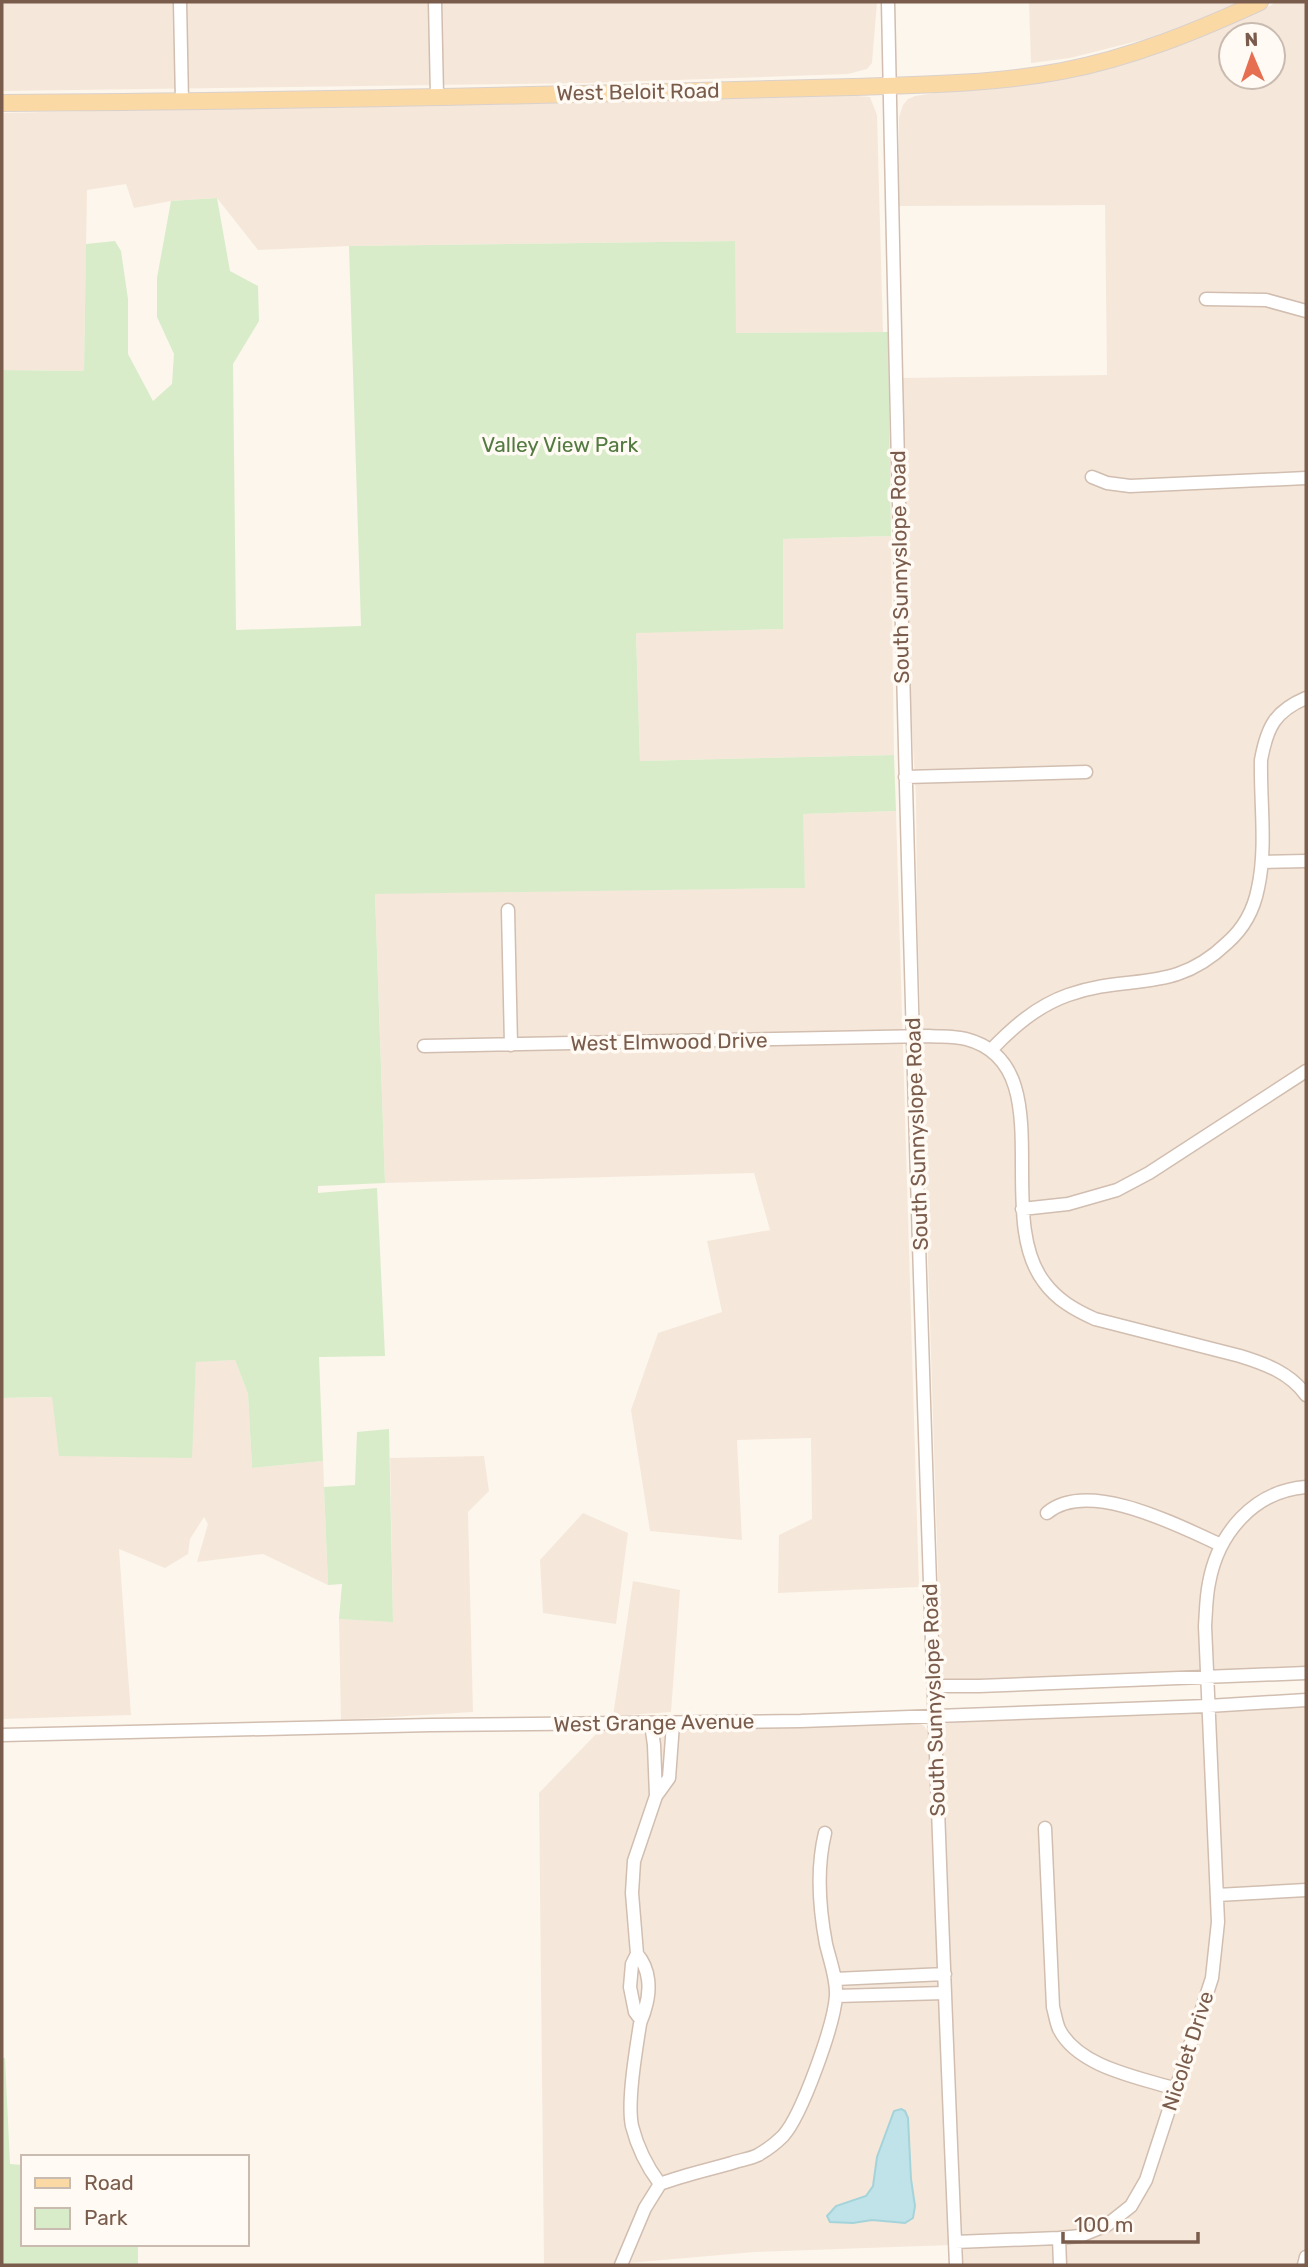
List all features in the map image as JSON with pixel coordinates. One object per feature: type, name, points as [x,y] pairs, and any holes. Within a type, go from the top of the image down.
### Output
[{"type":"main road","name":"West Beloit Road","points":[[2,103],[182,102],[889,86],[983,80],[1065,70],[1151,47],[1261,2]]},
{"type":"street","points":[[180,2],[182,102]]},
{"type":"street","points":[[435,2],[437,96]]},
{"type":"street","name":"South Sunnyslope Road","points":[[888,2],[905,777],[934,1715],[956,2265]]},
{"type":"street","points":[[1206,299],[1266,300],[1306,311]]},
{"type":"street","points":[[1092,477],[1107,483],[1130,486],[1306,478]]},
{"type":"street","points":[[1306,698],[1280,713],[1269,728],[1264,741],[1261,772],[1262,862],[1258,891],[1245,922],[1231,940],[1197,967],[1175,976],[1091,989],[1056,999],[1021,1021],[991,1051],[1007,1069],[1018,1093],[1021,1209],[1025,1241],[1042,1281],[1063,1302],[1095,1319],[1264,1363],[1302,1380],[1306,1395]]},
{"type":"street","points":[[905,777],[1086,772]]},
{"type":"street","points":[[1262,862],[1306,861]]},
{"type":"street","points":[[508,911],[511,1045]]},
{"type":"street","name":"West Elmwood Drive","points":[[424,1046],[914,1037],[965,1039],[991,1051]]},
{"type":"street","points":[[1021,1209],[1068,1204],[1116,1190],[1149,1173],[1306,1071]]},
{"type":"street","points":[[1047,1513],[1056,1506],[1073,1501],[1112,1504],[1159,1518],[1221,1545],[1237,1522],[1257,1503],[1279,1492],[1306,1487]]},
{"type":"street","name":"Nicolet Drive","points":[[955,2242],[1080,2236],[1114,2220],[1131,2206],[1146,2180],[1212,1978],[1218,1937],[1205,1626],[1209,1584],[1221,1545]]},
{"type":"street","points":[[934,1686],[1306,1673]]},
{"type":"street","name":"West Grange Avenue","points":[[2,1735],[439,1725],[673,1724],[1208,1706],[1306,1700]]},
{"type":"street","points":[[651,1724],[656,1796]]},
{"type":"street","points":[[640,2020],[635,2012],[630,1987],[632,1964],[637,1954],[632,1892],[634,1861],[656,1796],[669,1778],[673,1724]]},
{"type":"street","points":[[1045,1828],[1053,2007],[1059,2028],[1076,2050],[1093,2060],[1176,2090]]},
{"type":"street","points":[[621,2265],[645,2208],[660,2184],[683,2175],[758,2155],[783,2136],[796,2114],[818,2063],[831,2024],[836,1996],[819,1898],[820,1855],[825,1833]]},
{"type":"street","points":[[1217,1895],[1306,1890]]},
{"type":"street","points":[[637,1954],[646,1964],[649,1987],[645,2011],[640,2020],[632,2080],[632,2125],[646,2160],[660,2184]]},
{"type":"street","points":[[835,1979],[945,1974]]},
{"type":"street","points":[[836,1996],[945,1993]]},
{"type":"street","points":[[1059,2238],[1060,2265]]},
{"type":"street","points":[[1304,2265],[1306,2258]]},
{"type":"shaded area","points":[[2,2],[877,2],[872,63],[867,69],[848,74],[588,83],[2,91]]},
{"type":"shaded area","points":[[1029,2],[1242,2],[1146,39],[1070,58],[1031,63]]},
{"type":"shaded area","points":[[1278,2],[1306,2],[1306,1667],[944,1684],[941,1672],[901,378],[1107,375],[1105,205],[899,206],[899,117],[903,105],[915,96],[1113,66],[1157,53],[1217,29],[1217,91],[1287,91],[1287,21],[1236,21]]},
{"type":"shaded area","points":[[847,95],[870,97],[877,115],[883,332],[735,333],[734,241],[349,246],[258,250],[217,198],[171,201],[134,208],[126,184],[87,190],[84,371],[2,370],[2,113]]},
{"type":"shaded area","points":[[891,536],[894,755],[640,761],[636,632],[783,629],[783,539]]},
{"type":"shaded area","points":[[896,811],[919,1587],[778,1593],[779,1535],[812,1519],[811,1438],[737,1440],[742,1540],[650,1531],[631,1410],[658,1333],[722,1312],[707,1241],[770,1230],[754,1173],[385,1183],[375,893],[805,888],[802,814]]},
{"type":"shaded area","points":[[235,1360],[248,1394],[252,1468],[323,1461],[328,1585],[263,1554],[197,1562],[208,1524],[204,1517],[190,1539],[188,1554],[165,1568],[119,1549],[131,1715],[2,1719],[2,1398],[53,1397],[191,1458],[196,1361]]},
{"type":"shaded area","points":[[484,1456],[489,1491],[468,1512],[473,1712],[341,1720],[339,1619],[393,1621],[390,1458]]},
{"type":"shaded area","points":[[583,1513],[628,1533],[616,1624],[543,1613],[540,1560]]},
{"type":"shaded area","points":[[633,1581],[680,1590],[671,1712],[613,1716]]},
{"type":"shaded area","points":[[1306,1704],[1306,2265],[961,2265],[942,1726],[951,1721],[1170,1715]]},
{"type":"shaded area","points":[[914,1722],[923,1725],[930,1734],[951,2245],[755,2252],[605,2265],[544,2265],[539,1793],[600,1730]]},
{"type":"green space","name":"Valley View Park","points":[[217,198],[230,271],[258,286],[259,321],[233,364],[236,630],[361,626],[349,246],[735,241],[736,333],[888,332],[891,536],[783,539],[783,629],[636,633],[640,761],[894,755],[896,811],[803,814],[805,888],[375,894],[385,1183],[318,1186],[318,1193],[377,1188],[385,1356],[319,1357],[323,1461],[252,1468],[248,1394],[235,1360],[196,1362],[192,1458],[59,1456],[52,1397],[2,1398],[2,370],[84,371],[86,244],[115,241],[121,251],[128,299],[128,354],[153,401],[172,384],[174,354],[157,317],[157,278],[171,201]]},
{"type":"green space","points":[[389,1429],[393,1622],[339,1619],[342,1584],[328,1585],[324,1487],[355,1485],[357,1432]]},
{"type":"green space","points":[[2,2058],[5,2058],[10,2164],[21,2165],[21,2246],[138,2246],[138,2265],[2,2265]]},
{"type":"water","points":[[901,2109],[908,2118],[915,2206],[913,2218],[905,2223],[872,2220],[830,2222],[827,2216],[836,2206],[866,2196],[873,2186],[877,2157],[894,2111]]}]
